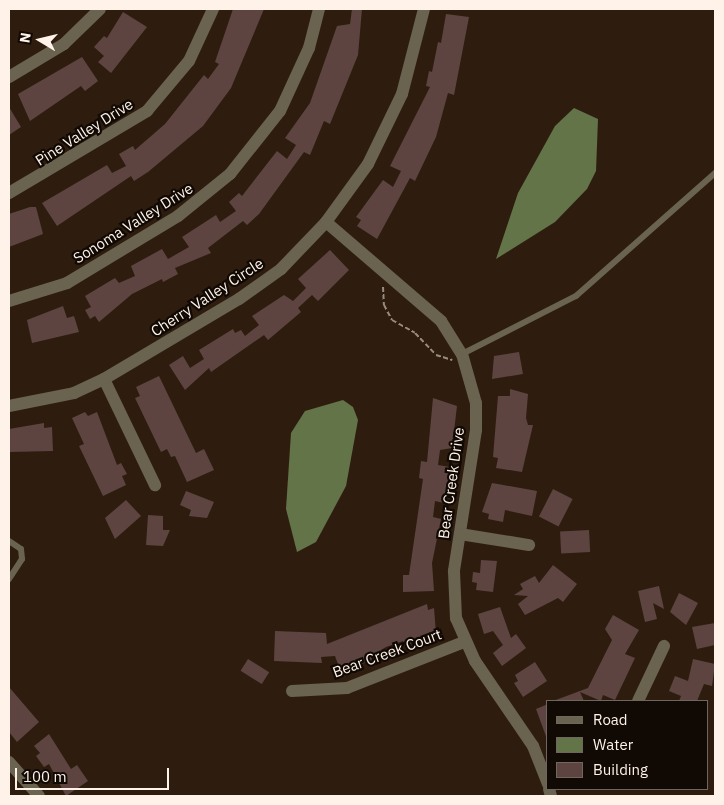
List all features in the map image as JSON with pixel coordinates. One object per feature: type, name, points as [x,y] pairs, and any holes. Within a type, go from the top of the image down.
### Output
[{"type":"street","points":[[9,78],[64,44],[100,9]]},
{"type":"street","name":"Pine Valley Drive","points":[[9,193],[64,165],[146,111],[189,61],[213,9]]},
{"type":"street","name":"Sonoma Valley Drive","points":[[9,301],[67,283],[178,216],[230,174],[284,104],[309,48],[319,9]]},
{"type":"street","name":"Cherry Valley Circle","points":[[9,406],[74,393],[104,380],[239,300],[280,269],[326,222],[386,131],[411,67],[424,9]]},
{"type":"street","name":"Bear Creek Drive","points":[[326,222],[440,321],[458,357],[476,403],[453,595],[464,642],[545,761]]},
{"type":"street","points":[[104,380],[155,485]]},
{"type":"street","points":[[460,534],[529,545]]},
{"type":"street","name":"Bear Creek Court","points":[[292,691],[347,688],[464,642]]},
{"type":"street","points":[[638,700],[664,646]]},
{"type":"street","points":[[9,762],[39,796]]},
{"type":"lane","points":[[458,357],[576,296],[715,173]]},
{"type":"lane","points":[[9,541],[21,549],[22,559],[9,579]]},
{"type":"path","points":[[382,283],[384,305],[392,320],[415,333],[436,355],[458,357]]},
{"type":"water","points":[[574,108],[598,119],[596,171],[587,189],[555,222],[496,259],[518,193],[555,126]]},
{"type":"water","points":[[343,400],[353,407],[358,420],[346,486],[316,542],[297,552],[286,509],[291,433],[305,411]]},
{"type":"building","points":[[233,9],[264,9],[231,88],[203,126],[148,172],[134,181],[131,176],[57,226],[42,203],[107,165],[112,173],[126,166],[119,154],[133,146],[135,150],[165,124],[204,75],[208,79],[219,64],[215,62]]},
{"type":"building","points":[[352,9],[362,9],[358,55],[330,124],[324,121],[310,155],[304,152],[259,214],[247,225],[243,221],[208,248],[211,253],[175,268],[178,274],[163,282],[162,279],[132,294],[99,322],[95,316],[90,319],[85,310],[91,307],[85,296],[115,278],[119,283],[135,276],[131,266],[162,249],[168,259],[189,247],[182,237],[216,215],[220,222],[236,211],[229,202],[239,193],[242,196],[277,151],[287,159],[296,145],[285,138],[310,103],[337,26],[350,24]]},
{"type":"building","points":[[123,12],[147,27],[111,73],[98,62],[104,56],[94,47],[104,36],[107,38]]},
{"type":"building","points":[[446,14],[469,17],[454,95],[448,93],[436,137],[415,181],[410,178],[377,239],[357,226],[361,220],[356,217],[383,180],[393,187],[401,171],[390,166],[430,87],[426,86],[429,71],[432,72],[438,42],[441,43]]},
{"type":"building","points":[[82,57],[98,81],[85,91],[81,86],[30,121],[18,94]]},
{"type":"building","points":[[9,107],[21,127],[9,135]]},
{"type":"building","points":[[30,207],[36,207],[43,234],[9,247],[9,214]]},
{"type":"building","points":[[330,250],[349,270],[318,301],[312,295],[298,308],[301,312],[268,340],[264,335],[211,372],[209,368],[185,390],[169,365],[183,356],[190,368],[204,359],[199,350],[233,329],[235,333],[241,330],[245,336],[259,325],[252,316],[284,295],[293,301],[306,288],[298,279]]},
{"type":"building","points":[[63,306],[67,318],[74,316],[79,332],[32,343],[27,320]]},
{"type":"building","points":[[519,352],[523,374],[492,379],[494,356]]},
{"type":"building","points":[[159,376],[196,453],[204,449],[214,470],[187,482],[175,456],[171,457],[167,449],[161,452],[135,398],[140,396],[136,387]]},
{"type":"building","points":[[510,389],[528,394],[526,418],[528,425],[533,425],[522,472],[496,468],[498,458],[493,457],[498,396],[510,396]]},
{"type":"building","points":[[433,398],[457,406],[452,448],[440,450],[438,465],[450,467],[444,503],[435,501],[433,517],[441,519],[432,563],[434,591],[403,592],[403,575],[409,575],[423,479],[419,478],[421,461],[427,462]]},
{"type":"building","points":[[85,412],[88,416],[97,412],[117,465],[121,463],[127,474],[122,476],[126,485],[103,496],[79,446],[84,444],[72,418]]},
{"type":"building","points":[[44,423],[44,428],[52,427],[53,451],[9,452],[9,429]]},
{"type":"building","points":[[492,483],[537,491],[532,516],[505,510],[503,522],[488,519],[489,514],[482,512]]},
{"type":"building","points":[[553,489],[573,499],[559,527],[539,517]]},
{"type":"building","points":[[186,491],[214,502],[207,518],[189,516],[191,510],[180,505]]},
{"type":"building","points":[[126,500],[141,516],[115,539],[105,518]]},
{"type":"building","points":[[148,515],[163,516],[163,530],[170,530],[163,546],[146,545]]},
{"type":"building","points":[[589,530],[590,552],[561,553],[560,532]]},
{"type":"building","points":[[481,560],[497,561],[493,592],[476,590],[477,583],[472,582],[473,572],[480,573]]},
{"type":"building","points":[[553,565],[577,584],[563,602],[558,598],[525,615],[518,604],[528,596],[514,595],[523,589],[520,584],[535,576],[539,583]]},
{"type":"building","points":[[659,586],[664,609],[653,603],[657,619],[645,622],[638,591]]},
{"type":"building","points":[[679,593],[698,603],[686,625],[670,612]]},
{"type":"building","points":[[427,604],[428,610],[434,608],[436,633],[405,646],[403,641],[386,647],[381,650],[383,655],[362,664],[339,667],[335,656],[321,657],[322,663],[274,661],[275,631],[326,633],[327,644]]},
{"type":"building","points":[[500,607],[511,638],[516,634],[526,648],[502,666],[493,653],[503,645],[493,631],[484,634],[478,614]]},
{"type":"building","points":[[613,615],[639,630],[625,654],[635,658],[615,700],[603,695],[601,700],[599,700],[580,692],[584,700],[556,700],[588,688],[612,640],[605,629]]},
{"type":"building","points":[[715,623],[715,645],[697,649],[692,627]]},
{"type":"building","points":[[248,659],[269,672],[262,684],[241,671]]},
{"type":"building","points":[[693,659],[715,664],[712,686],[704,684],[697,700],[679,700],[681,696],[669,691],[675,676],[688,681]]},
{"type":"building","points":[[535,662],[547,681],[523,697],[514,683],[518,681],[515,675]]},
{"type":"building","points":[[9,687],[39,722],[17,742],[9,732]]},
{"type":"building","points":[[546,705],[546,736],[536,709]]},
{"type":"building","points":[[49,734],[71,769],[77,765],[88,781],[66,796],[49,764],[44,767],[36,756],[40,753],[34,746]]}]
